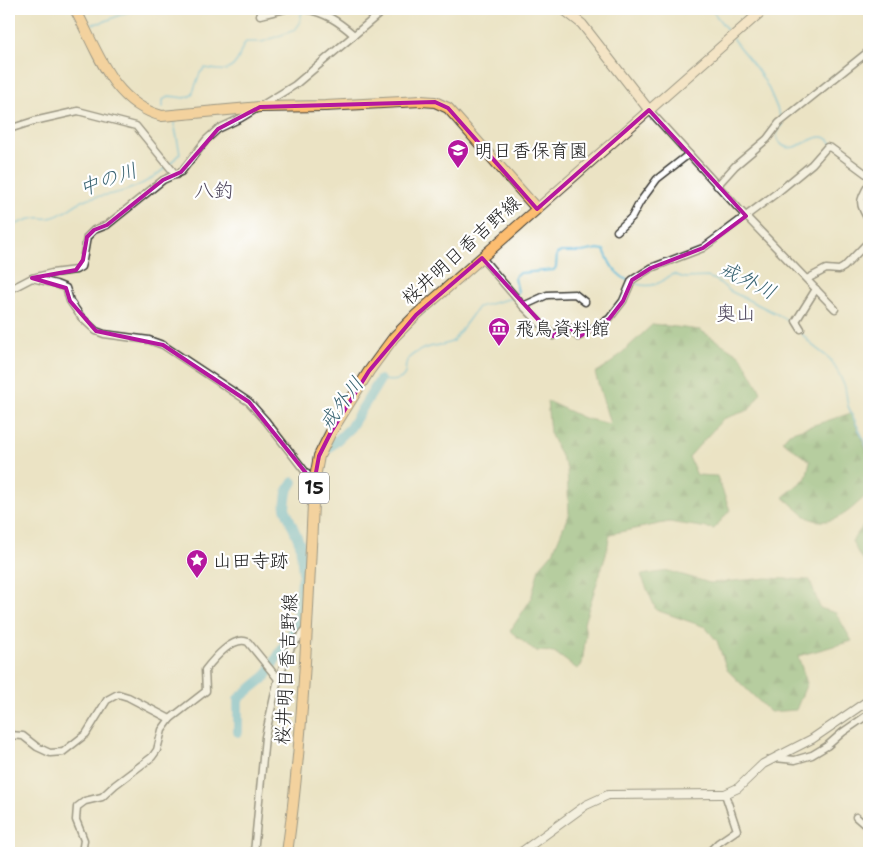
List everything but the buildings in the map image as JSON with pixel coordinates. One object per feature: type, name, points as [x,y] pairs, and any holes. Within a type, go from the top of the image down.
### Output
[{"type":"main road","name":"桜井明日香吉野線","points":[[75,9],[107,72],[120,91],[137,106],[149,112],[162,116],[260,107],[435,102],[448,108],[537,209],[416,314],[394,337],[369,371],[331,432],[319,456],[314,484],[296,789],[287,853]]},
{"type":"main road","points":[[563,9],[582,24],[649,110]]},
{"type":"main road","points":[[537,209],[764,9]]},
{"type":"street","points":[[260,15],[286,9]]},
{"type":"street","points":[[305,9],[316,11],[336,20],[354,35]]},
{"type":"street","points":[[9,290],[32,278],[76,270],[81,267],[87,237],[94,230],[107,225],[163,180],[176,175],[186,167],[191,157],[218,129],[260,107],[295,85],[385,9]]},
{"type":"street","points":[[717,186],[735,166],[767,139],[779,123],[869,51]]},
{"type":"street","points":[[649,110],[717,186],[835,308]]},
{"type":"street","points":[[9,129],[34,121],[78,112],[136,126],[176,175]]},
{"type":"street","points":[[482,258],[523,306],[553,336],[563,329],[570,328],[578,337],[608,319],[623,301],[631,282],[651,268],[703,248],[812,164],[827,147],[869,176]]},
{"type":"street","points":[[617,231],[632,217],[640,202],[657,179],[689,154]]},
{"type":"street","points":[[869,184],[861,198],[860,206],[869,221]]},
{"type":"street","points":[[807,279],[826,269],[839,270],[844,267],[869,241]]},
{"type":"street","points":[[32,278],[66,288],[70,301],[81,317],[96,330],[104,334],[149,340],[163,345],[249,402],[266,421],[314,484]]},
{"type":"street","points":[[801,328],[796,321],[816,289]]},
{"type":"street","points":[[523,306],[547,295],[575,294],[585,302]]},
{"type":"street","points":[[254,853],[266,736],[278,679],[291,647],[307,628]]},
{"type":"street","points":[[82,853],[84,840],[76,820],[77,807],[85,801],[102,797],[152,757],[157,750],[162,730],[170,719],[206,691],[205,670],[224,650],[237,641],[244,640],[248,642],[278,679]]},
{"type":"street","points":[[9,736],[23,736],[37,747],[50,753],[63,752],[86,734],[107,700],[118,694],[128,697],[170,719]]},
{"type":"street","points":[[520,853],[586,805],[608,795],[725,794],[744,784],[758,768],[772,758],[812,738],[869,700]]},
{"type":"street","points":[[772,758],[795,760],[812,755],[828,746],[843,732],[869,714]]},
{"type":"street","points":[[708,853],[718,843],[737,830],[725,794]]},
{"type":"street","points":[[856,817],[864,824],[869,820]]},
{"type":"highlighted area","points":[[435,102],[448,108],[537,209],[649,110],[746,216],[703,248],[651,268],[632,280],[623,301],[609,319],[578,337],[569,326],[553,336],[482,258],[416,315],[369,371],[331,432],[319,456],[314,483],[249,402],[163,345],[96,331],[70,301],[66,288],[32,278],[76,270],[83,260],[87,237],[94,230],[107,225],[163,180],[181,172],[218,129],[260,107]]},
{"type":"green space","points":[[653,324],[700,330],[741,356],[761,392],[749,410],[723,419],[689,457],[697,475],[717,476],[730,510],[714,529],[669,522],[610,534],[606,555],[584,623],[586,634],[582,665],[577,669],[554,652],[535,651],[510,631],[531,599],[539,568],[553,552],[569,513],[567,469],[550,433],[547,401],[584,418],[610,424],[595,373],[612,362]]},
{"type":"green space","points":[[851,413],[869,457],[869,493],[843,515],[828,521],[811,519],[783,497],[806,478],[810,461],[782,441],[789,433]]},
{"type":"green space","points":[[869,523],[869,565],[860,557],[852,541],[863,526]]},
{"type":"green space","points":[[669,571],[710,583],[767,578],[810,580],[820,608],[836,613],[852,641],[798,656],[807,683],[796,710],[770,712],[727,670],[717,641],[705,627],[656,610],[641,575]]},
{"type":"waterway","points":[[93,24],[135,9],[151,9]]},
{"type":"waterway","name":"中の川","points":[[163,107],[163,100],[169,96],[185,98],[192,95],[200,73],[205,68],[225,70],[233,66],[246,42],[262,42],[295,30],[300,23],[302,9]]},
{"type":"waterway","name":"中の川","points":[[331,14],[336,9]]},
{"type":"waterway","name":"中の川","points":[[711,9],[731,35]]},
{"type":"waterway","name":"中の川","points":[[733,39],[765,82],[782,120]]},
{"type":"waterway","name":"中の川","points":[[170,164],[180,153],[174,123]]},
{"type":"waterway","name":"中の川","points":[[782,124],[777,137],[784,146],[789,148],[795,147],[812,139],[823,137],[828,139],[834,147]]},
{"type":"waterway","name":"中の川","points":[[9,228],[30,219],[54,217],[86,199],[109,195],[134,187],[148,181],[166,167]]},
{"type":"waterway","name":"戒外川","points":[[516,295],[518,292],[516,275],[554,270],[557,254],[561,252],[582,252],[598,249],[604,250],[610,264],[621,276],[638,284],[656,284],[673,274],[685,278],[707,277],[716,280],[730,291],[792,323],[812,345],[830,359],[845,387],[848,406],[869,451]]},
{"type":"waterway","name":"戒外川","points":[[380,380],[398,380],[405,373],[407,361],[414,354],[423,349],[453,341],[478,307],[512,298]]},
{"type":"waterway","name":"戒外川","points":[[327,450],[350,428],[380,380]]},
{"type":"waterway","name":"戒外川","points":[[238,732],[238,699],[265,677],[296,626],[303,573],[300,544],[285,508],[287,492],[293,482]]},
{"type":"place","name":"明日香保育園","points":[[458,169]]},
{"type":"place","name":"飛鳥資料館","points":[[499,347]]},
{"type":"place","name":"山田寺跡","points":[[197,579]]},
{"type":"district","name":"八釣","points":[[214,190]]},
{"type":"district","name":"奥山","points":[[736,313]]}]
